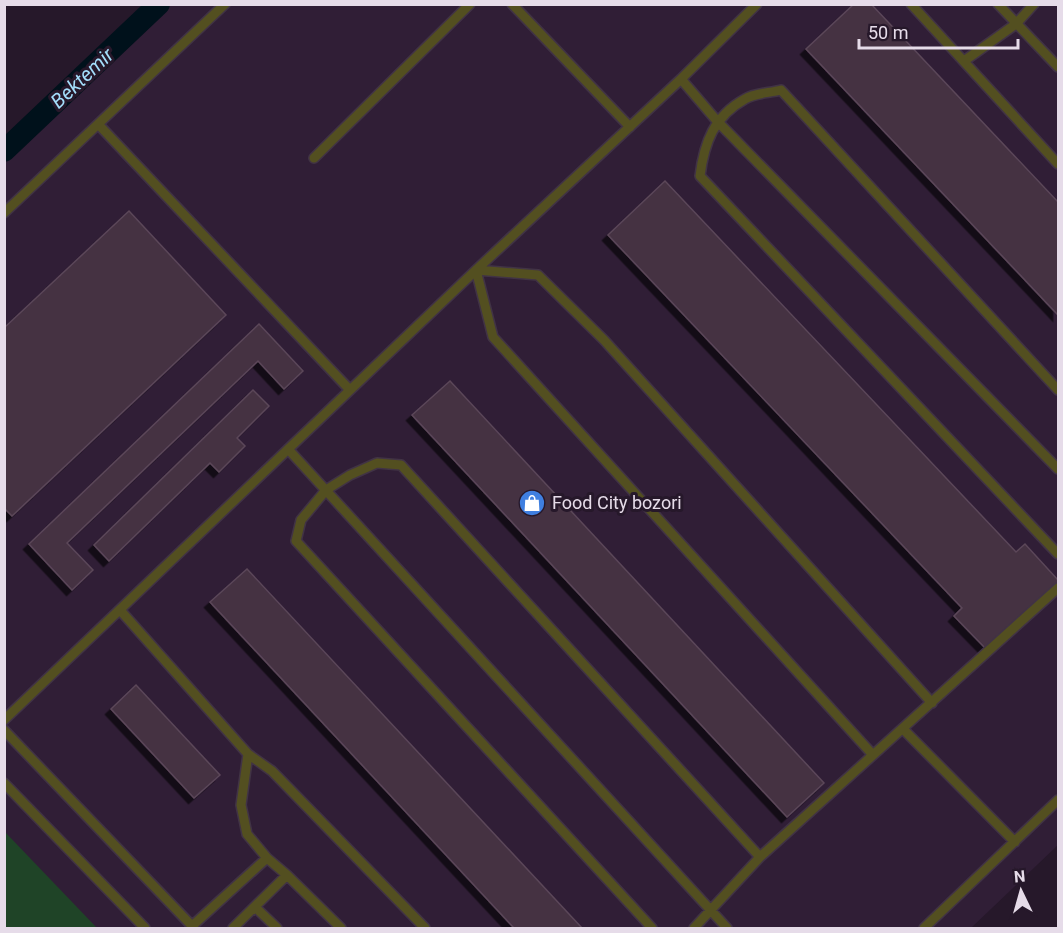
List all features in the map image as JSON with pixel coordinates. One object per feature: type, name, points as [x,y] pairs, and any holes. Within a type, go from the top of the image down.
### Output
[{"type":"lane","points":[[4,213],[225,4]]},
{"type":"lane","points":[[314,158],[470,4]]},
{"type":"lane","points":[[512,4],[630,127]]},
{"type":"lane","points":[[4,720],[476,270],[681,80],[758,4]]},
{"type":"lane","points":[[911,4],[1057,159]]},
{"type":"lane","points":[[998,4],[1059,67]]},
{"type":"lane","points":[[964,61],[1017,24],[1034,4]]},
{"type":"lane","points":[[681,80],[717,121],[1059,469]]},
{"type":"lane","points":[[1059,390],[781,90],[746,98],[717,121],[702,158],[700,176],[1059,554]]},
{"type":"lane","points":[[98,124],[350,390]]},
{"type":"lane","points":[[476,270],[538,275],[604,340],[932,703]]},
{"type":"lane","points":[[476,270],[493,337],[873,755]]},
{"type":"lane","points":[[288,449],[727,928]]},
{"type":"lane","points":[[652,928],[296,540],[301,520],[326,490],[350,475],[377,463],[401,465],[760,857]]},
{"type":"lane","points":[[694,928],[760,857],[1059,588]]},
{"type":"lane","points":[[120,610],[248,754],[272,771],[425,928]]},
{"type":"lane","points":[[903,729],[1015,842]]},
{"type":"lane","points":[[4,730],[193,927],[267,858]]},
{"type":"lane","points":[[248,754],[241,805],[247,834],[267,858],[341,928]]},
{"type":"lane","points":[[4,783],[145,928]]},
{"type":"lane","points":[[924,928],[1059,800]]},
{"type":"lane","points":[[233,928],[287,875]]},
{"type":"lane","points":[[255,907],[277,928]]},
{"type":"shaded area","name":"Food City bozori","points":[[170,5],[1058,5],[1058,845],[971,928],[5,928],[5,161]]},
{"type":"green space","points":[[5,832],[97,928],[5,928]]},
{"type":"building","points":[[854,4],[871,4],[1058,202],[1058,315],[806,49]]},
{"type":"building","points":[[665,181],[1016,552],[1025,544],[1058,580],[1058,583],[987,650],[954,616],[962,608],[608,235]]},
{"type":"building","points":[[129,211],[226,315],[12,516],[4,508],[4,328]]},
{"type":"building","points":[[259,324],[303,371],[284,389],[258,361],[67,543],[93,570],[72,590],[29,544]]},
{"type":"building","points":[[450,381],[824,783],[787,817],[412,415]]},
{"type":"building","points":[[253,390],[269,406],[237,438],[245,446],[219,472],[210,463],[109,561],[94,545]]},
{"type":"building","points":[[247,569],[582,928],[514,928],[210,602]]},
{"type":"building","points":[[136,685],[220,775],[194,798],[111,709]]},
{"type":"waterway","name":"Bektemir","points":[[4,151],[159,4]]},
{"type":"place","name":"Food City bozori","points":[[532,503]]}]
